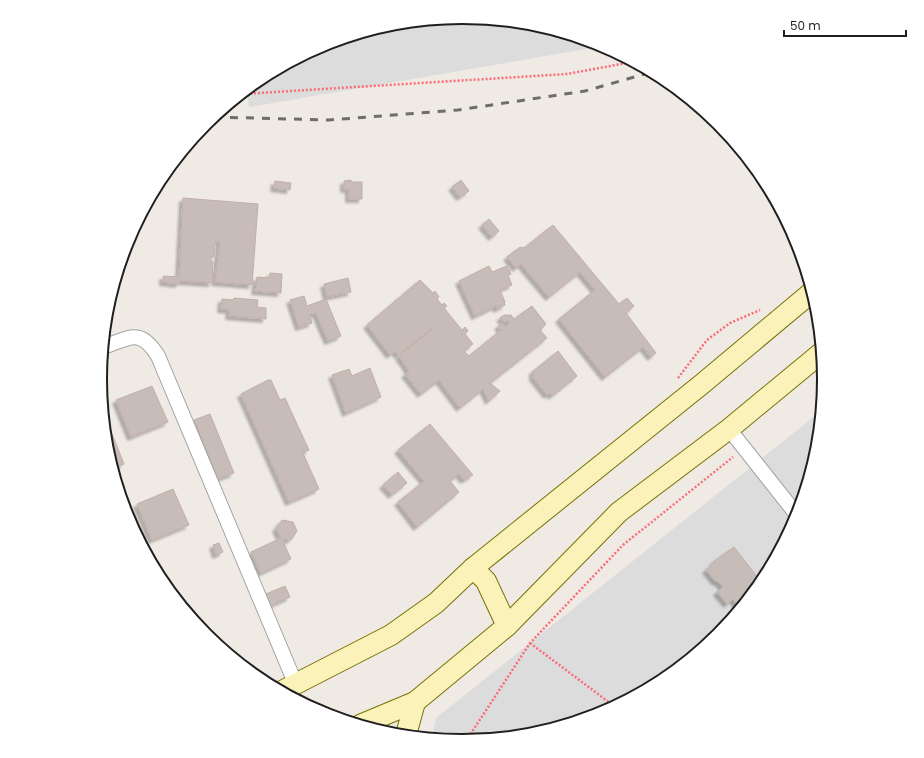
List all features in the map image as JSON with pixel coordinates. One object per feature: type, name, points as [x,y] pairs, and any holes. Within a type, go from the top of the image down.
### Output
[{"type":"main road","points":[[289,688],[391,635],[436,603],[473,568],[702,384],[807,296]]},
{"type":"main road","points":[[367,721],[415,702],[507,626],[619,512],[729,429],[816,357]]},
{"type":"main road","points":[[473,568],[486,581],[507,626]]},
{"type":"main road","points":[[407,730],[415,702]]},
{"type":"street","points":[[109,345],[131,337],[140,337],[150,344],[158,356],[289,688]]},
{"type":"street","points":[[729,429],[792,509]]},
{"type":"path","points":[[251,93],[566,74],[624,63]]},
{"type":"path","points":[[675,385],[707,340],[730,323],[766,308]]},
{"type":"path","points":[[471,734],[530,643],[623,545],[744,448]]},
{"type":"path","points":[[530,643],[609,702]]},
{"type":"shaded area","points":[[462,24],[508,27],[554,36],[591,48],[249,107],[248,96],[305,61],[326,51],[370,36],[416,27]]},
{"type":"shaded area","points":[[815,416],[805,471],[798,493],[790,515],[769,557],[744,595],[729,613],[696,646],[678,661],[659,674],[619,697],[598,707],[554,722],[508,731],[462,734],[433,732],[436,718]]},
{"type":"building","points":[[351,180],[351,182],[362,182],[362,199],[349,199],[349,189],[344,189],[344,181]]},
{"type":"building","points":[[461,180],[469,191],[460,197],[452,187]]},
{"type":"building","points":[[275,181],[291,183],[290,190],[274,188]]},
{"type":"building","points":[[183,198],[258,204],[252,285],[215,282],[220,242],[215,242],[214,257],[211,257],[211,262],[213,262],[212,283],[180,281],[179,284],[163,282],[163,276],[179,277]]},
{"type":"building","points":[[489,219],[499,231],[492,237],[482,225]]},
{"type":"building","points":[[553,225],[619,304],[627,298],[634,306],[626,313],[656,353],[651,357],[643,347],[605,377],[559,319],[595,290],[580,272],[549,297],[521,264],[516,268],[507,257],[520,247],[524,248]]},
{"type":"building","points":[[489,266],[492,272],[507,266],[511,274],[508,275],[512,285],[500,290],[505,305],[497,309],[496,306],[475,316],[459,281]]},
{"type":"building","points":[[270,273],[282,274],[281,293],[255,291],[257,277],[269,278]]},
{"type":"building","points":[[348,278],[351,292],[327,297],[324,284]]},
{"type":"building","points":[[420,280],[433,293],[435,291],[439,297],[437,299],[442,305],[444,303],[447,306],[444,308],[462,330],[465,327],[468,331],[465,334],[473,344],[464,351],[469,356],[501,330],[498,326],[502,323],[505,327],[509,323],[507,321],[505,323],[500,318],[504,315],[511,315],[514,319],[532,306],[546,324],[540,330],[547,338],[490,383],[500,391],[489,401],[483,389],[460,408],[439,380],[421,394],[405,374],[409,371],[399,356],[433,328],[398,355],[395,351],[390,355],[367,325]]},
{"type":"building","points":[[304,296],[307,306],[326,299],[341,336],[328,341],[316,313],[310,315],[312,323],[299,327],[290,300]]},
{"type":"building","points":[[234,298],[258,300],[257,307],[266,308],[266,319],[229,316],[230,310],[221,309],[222,299],[233,300]]},
{"type":"building","points":[[558,351],[577,376],[552,396],[550,393],[547,395],[532,376],[534,375],[532,372]]},
{"type":"building","points":[[370,368],[381,397],[346,413],[332,375],[349,369],[352,376]]},
{"type":"building","points":[[268,380],[271,380],[280,400],[285,398],[309,450],[303,453],[319,489],[289,502],[241,394]]},
{"type":"building","points":[[152,386],[168,422],[131,437],[116,400]]},
{"type":"building","points":[[210,414],[234,473],[218,479],[194,420]]},
{"type":"building","points":[[430,424],[473,475],[464,480],[459,474],[450,481],[459,492],[417,527],[398,502],[424,481],[398,450]]},
{"type":"building","points":[[111,432],[124,464],[118,467]]},
{"type":"building","points":[[398,472],[407,483],[392,495],[383,485]]},
{"type":"building","points":[[173,489],[189,525],[152,540],[137,504]]},
{"type":"building","points":[[282,520],[293,522],[297,531],[291,540],[282,539],[291,559],[261,573],[251,552],[281,538],[276,529]]},
{"type":"building","points":[[219,543],[223,552],[216,555],[213,545]]},
{"type":"building","points":[[734,547],[757,576],[736,604],[733,599],[727,604],[717,592],[723,587],[717,581],[716,582],[706,570],[714,563],[713,562]]},
{"type":"building","points":[[285,586],[290,597],[274,604],[271,608],[266,594]]},
{"type":"railway","points":[[222,117],[329,120],[458,110],[585,91],[644,74]]}]
